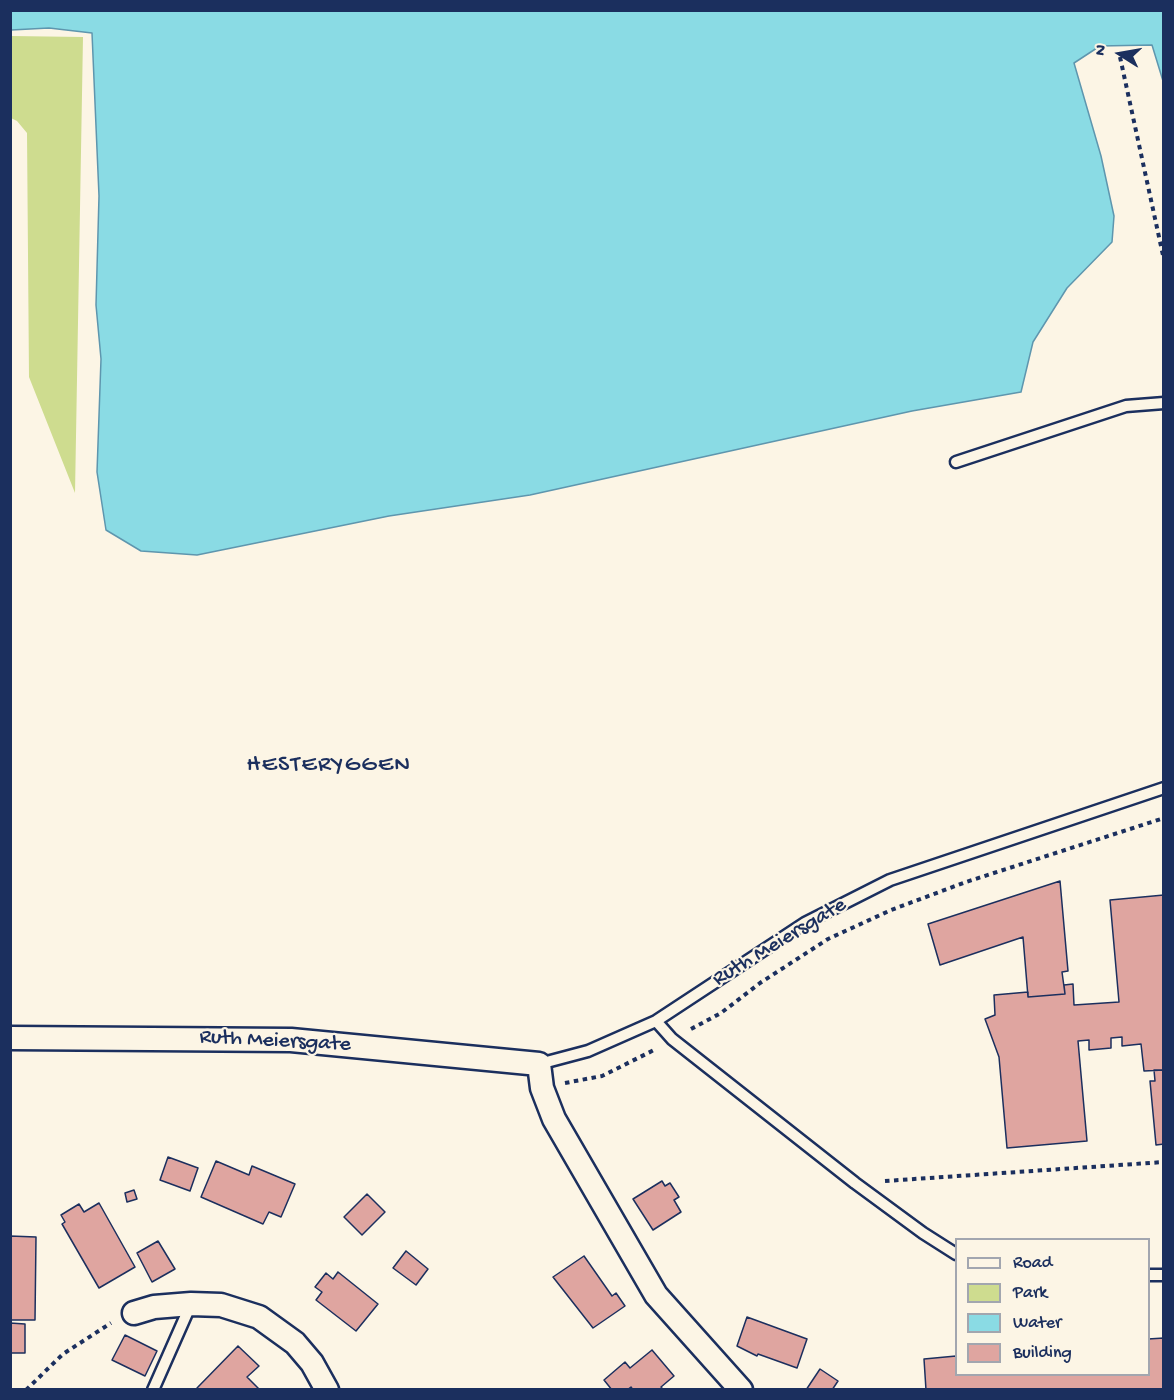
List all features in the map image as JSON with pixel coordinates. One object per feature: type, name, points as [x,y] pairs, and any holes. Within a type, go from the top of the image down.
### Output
[{"type":"street","name":"Ruth Meiersgate","points":[[10,1038],[291,1040],[538,1064]]},
{"type":"street","points":[[538,1064],[542,1088],[554,1119],[656,1295],[741,1389]]},
{"type":"street","points":[[134,1313],[154,1307],[191,1304],[221,1305],[259,1317],[278,1328],[312,1363],[327,1389]]},
{"type":"lane","points":[[956,462],[1126,406],[1164,404]]},
{"type":"lane","name":"Ruth Meiersgate","points":[[538,1064],[588,1051],[656,1021],[805,923],[890,880],[1164,788]]},
{"type":"lane","points":[[656,1021],[672,1040],[855,1184],[922,1233],[955,1253]]},
{"type":"lane","points":[[153,1389],[191,1304]]},
{"type":"path","points":[[1120,57],[1164,260]]},
{"type":"path","points":[[542,1088],[602,1076],[721,1013],[752,989],[828,939],[891,910],[966,882],[1164,818]]},
{"type":"path","points":[[855,1184],[1164,1162]]},
{"type":"path","points":[[26,1389],[42,1372],[78,1343],[108,1324],[134,1313]]},
{"type":"green space","points":[[11,36],[83,37],[75,493],[29,377],[27,133],[17,121],[11,118]]},
{"type":"water","points":[[11,10],[1163,11],[1163,81],[1152,45],[1100,46],[1074,63],[1101,156],[1114,216],[1112,242],[1067,288],[1033,342],[1021,392],[912,411],[530,495],[389,516],[197,555],[141,551],[106,530],[97,472],[101,359],[96,305],[99,196],[92,33],[49,28],[11,30]]},
{"type":"building","points":[[1060,881],[1068,971],[1062,972],[1065,994],[1028,997],[1023,937],[940,965],[928,924]]},
{"type":"building","points":[[1164,895],[1164,1070],[1144,1071],[1141,1044],[1122,1046],[1122,1037],[1111,1038],[1111,1048],[1089,1050],[1089,1040],[1078,1041],[1087,1141],[1007,1148],[999,1057],[985,1019],[995,1015],[994,995],[1028,992],[1028,997],[1065,994],[1064,985],[1073,984],[1074,1005],[1119,1002],[1110,900]]},
{"type":"building","points":[[1154,1070],[1164,1070],[1164,1144],[1156,1145],[1150,1081],[1155,1081]]},
{"type":"building","points":[[168,1157],[198,1168],[190,1191],[160,1180]]},
{"type":"building","points":[[216,1161],[249,1175],[252,1166],[295,1184],[281,1217],[269,1212],[263,1224],[201,1197]]},
{"type":"building","points":[[662,1181],[665,1186],[670,1183],[679,1197],[674,1200],[681,1212],[653,1230],[633,1199]]},
{"type":"building","points":[[134,1190],[137,1199],[127,1202],[125,1193]]},
{"type":"building","points":[[367,1194],[385,1212],[362,1235],[344,1217]]},
{"type":"building","points":[[99,1203],[135,1267],[99,1288],[62,1224],[65,1222],[61,1215],[79,1204],[84,1212]]},
{"type":"building","points":[[10,1236],[36,1237],[35,1320],[10,1320]]},
{"type":"building","points":[[158,1241],[175,1269],[152,1282],[137,1253]]},
{"type":"building","points":[[406,1251],[428,1269],[416,1285],[393,1268]]},
{"type":"building","points":[[584,1256],[612,1296],[616,1293],[625,1306],[593,1328],[553,1277]]},
{"type":"building","points":[[338,1272],[378,1304],[356,1331],[316,1300],[322,1292],[315,1287],[326,1273],[333,1279]]},
{"type":"building","points":[[747,1317],[807,1339],[797,1368],[758,1354],[757,1356],[737,1346]]},
{"type":"building","points":[[10,1323],[25,1324],[25,1353],[10,1353]]},
{"type":"building","points":[[125,1335],[157,1351],[145,1376],[112,1360]]},
{"type":"building","points":[[1164,1338],[1164,1390],[926,1390],[924,1359],[955,1356],[955,1376],[1150,1376],[1150,1339]]},
{"type":"building","points":[[238,1346],[259,1366],[247,1377],[260,1390],[199,1390],[197,1388]]},
{"type":"building","points":[[652,1350],[674,1376],[661,1387],[664,1390],[633,1390],[631,1387],[627,1390],[612,1390],[604,1380],[625,1362],[630,1368]]},
{"type":"building","points":[[820,1369],[838,1381],[832,1390],[806,1390]]},
{"type":"district","name":"HESTERYGGEN","points":[[329,766]]}]
